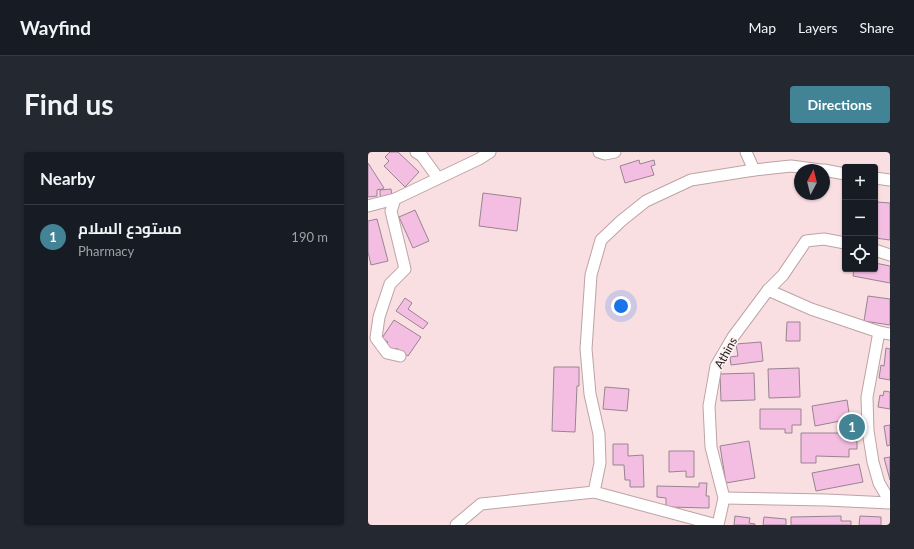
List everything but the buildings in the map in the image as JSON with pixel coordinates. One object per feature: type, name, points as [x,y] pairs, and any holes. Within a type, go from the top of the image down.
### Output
[{"type":"street","points":[[416,152],[422,156],[438,178]]},
{"type":"street","points":[[368,206],[395,199],[438,178],[476,156],[490,152]]},
{"type":"street","points":[[599,152],[605,154],[615,152]]},
{"type":"street","points":[[746,152],[754,170]]},
{"type":"street","points":[[594,492],[600,463],[599,434],[590,394],[586,349],[591,275],[601,240],[620,221],[646,201],[691,180],[754,170],[794,166]]},
{"type":"street","points":[[830,171],[842,173]]},
{"type":"street","points":[[878,178],[890,180]]},
{"type":"street","points":[[395,199],[391,211],[405,269],[390,284],[379,317],[376,338],[387,353],[400,356]]},
{"type":"street","name":"Athins","points":[[717,525],[724,498],[711,448],[709,406],[716,366],[733,337],[768,290],[783,275],[806,241],[824,238],[842,242]]},
{"type":"street","points":[[878,251],[890,254]]},
{"type":"street","points":[[768,290],[811,309],[885,333],[867,397],[868,430],[875,469],[879,483],[890,502]]},
{"type":"street","points":[[456,525],[481,504],[594,492],[717,525]]},
{"type":"street","points":[[724,498],[890,502]]},
{"type":"place","name":"مستودع السلام","points":[[852,427]]}]
